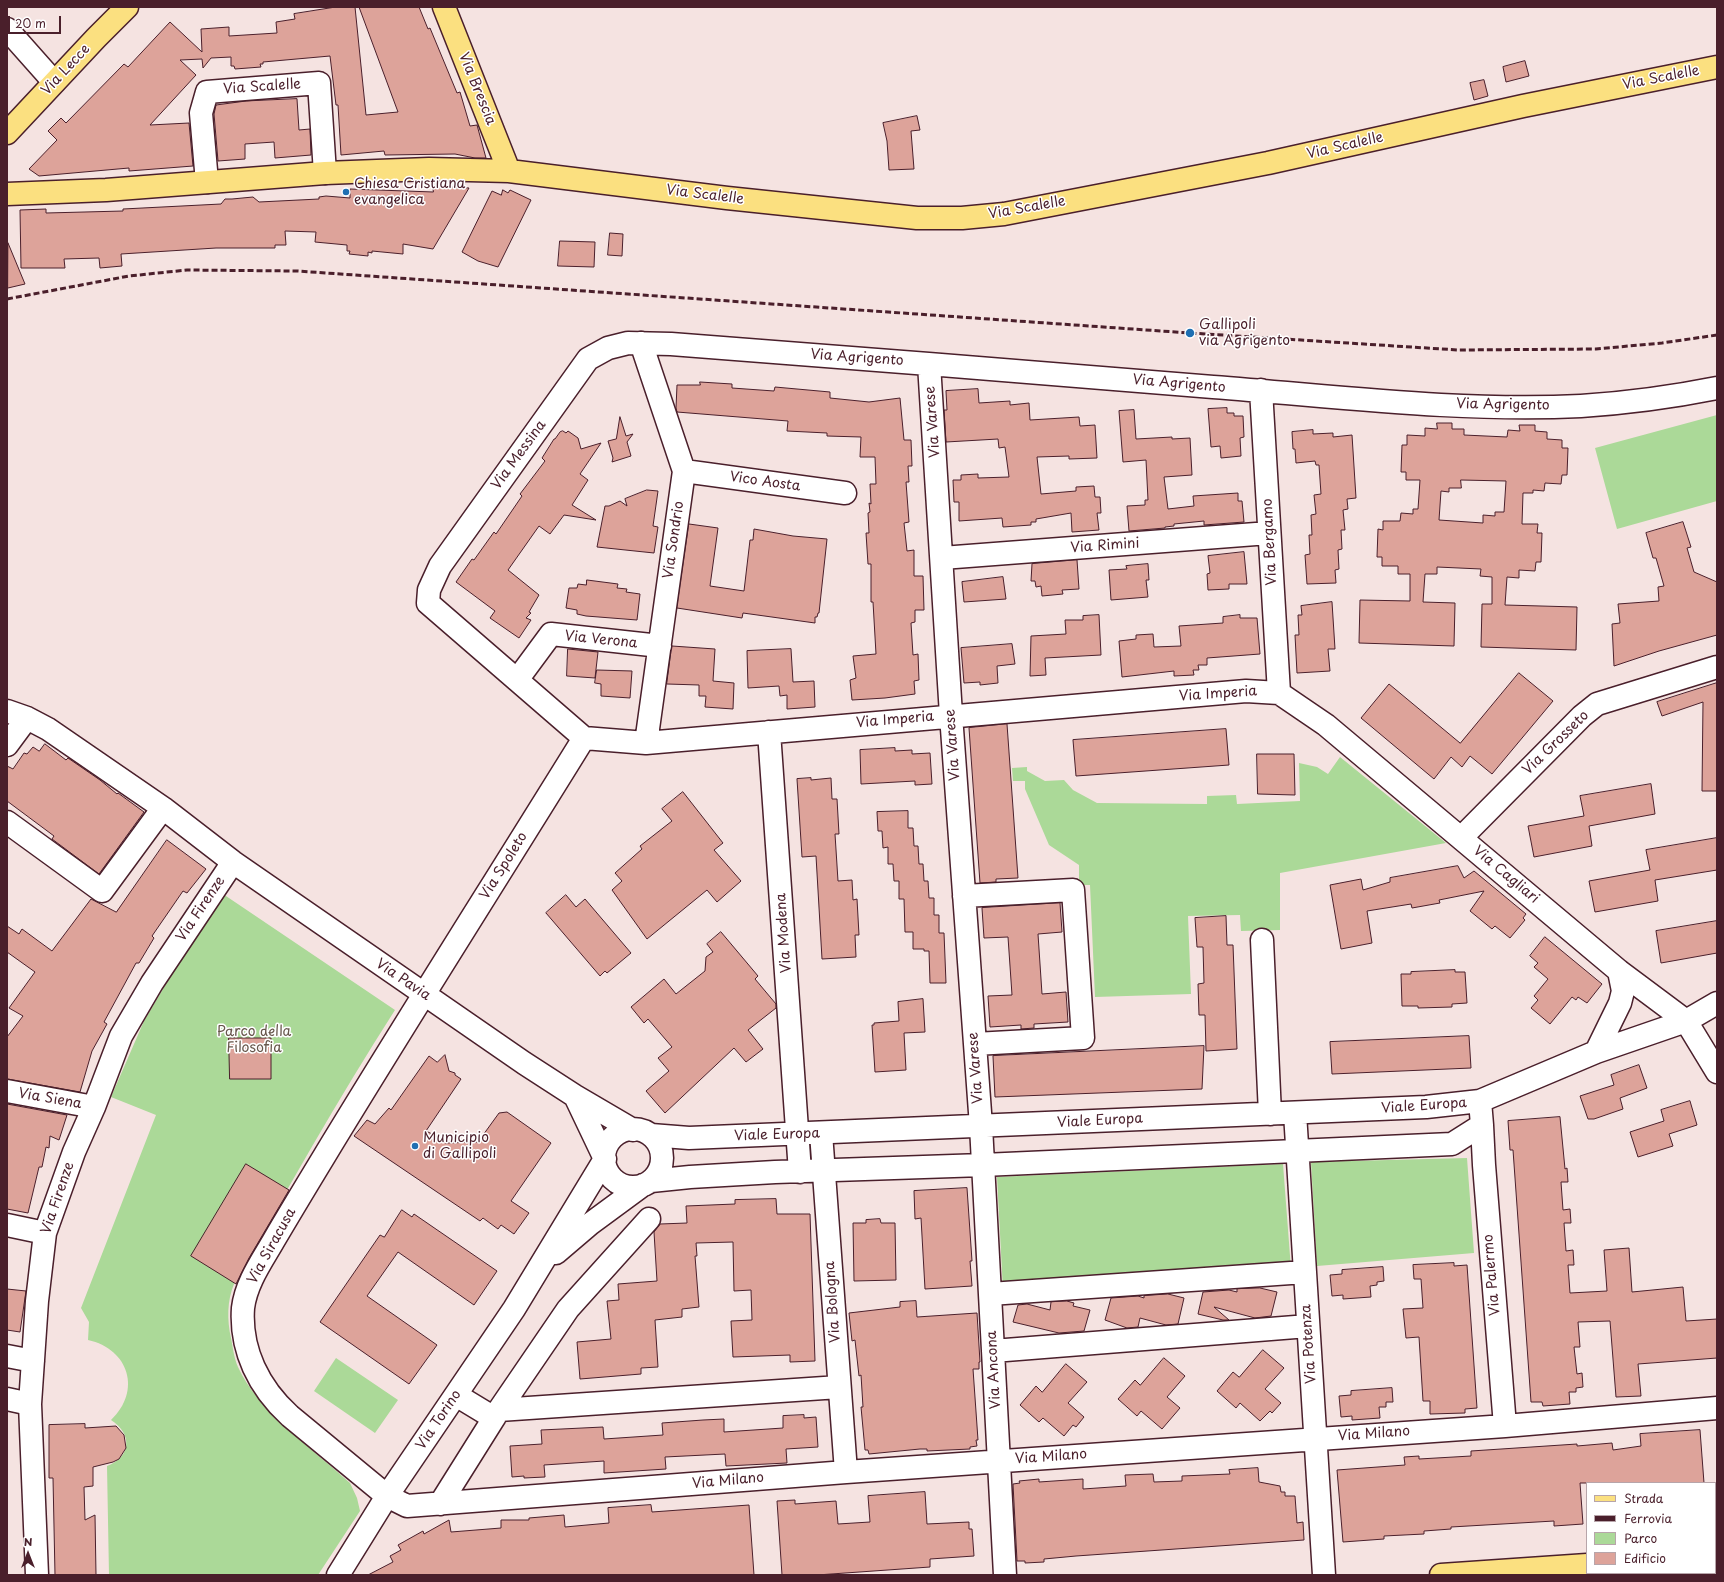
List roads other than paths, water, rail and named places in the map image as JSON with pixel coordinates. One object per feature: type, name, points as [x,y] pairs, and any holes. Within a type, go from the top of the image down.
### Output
[{"type":"main road","name":"Via Lecce","points":[[7,133],[127,7]]},
{"type":"main road","name":"Via Brescia","points":[[444,7],[510,171]]},
{"type":"main road","name":"Via Scalelle","points":[[7,194],[106,190],[326,173],[429,169],[510,171],[735,199],[917,218],[962,218],[1004,214],[1268,163],[1523,106],[1717,67]]},
{"type":"main road","points":[[1441,1575],[1586,1564]]},
{"type":"street","points":[[7,29],[54,82]]},
{"type":"street","name":"Via Scalelle","points":[[207,182],[201,113],[207,92],[319,83],[326,173]]},
{"type":"street","name":"Via Messina","points":[[517,680],[428,603],[429,590],[440,566],[588,359],[608,348],[628,344],[641,344]]},
{"type":"street","name":"Via Agrigento","points":[[641,344],[930,364],[1261,390],[1362,400],[1454,405],[1536,407],[1582,406],[1684,394],[1717,388]]},
{"type":"street","name":"Via Sondrio","points":[[641,344],[684,471],[646,743]]},
{"type":"street","name":"Via Varese","points":[[930,364],[951,715],[983,1165]]},
{"type":"street","name":"Via Bergamo","points":[[1261,390],[1279,693]]},
{"type":"street","name":"Vico Aosta","points":[[684,471],[845,493]]},
{"type":"street","name":"Via Rimini","points":[[942,558],[1269,533]]},
{"type":"street","name":"Via Verona","points":[[517,680],[551,634],[660,646]]},
{"type":"street","name":"Via Grosseto","points":[[1461,838],[1582,716],[1597,704],[1717,666]]},
{"type":"street","points":[[517,680],[584,738]]},
{"type":"street","name":"Via Imperia","points":[[584,738],[646,743],[951,715],[1246,691],[1279,693]]},
{"type":"street","name":"Via Cagliari","points":[[1279,693],[1326,725],[1619,971],[1686,1021],[1717,1072]]},
{"type":"street","points":[[7,745],[17,715]]},
{"type":"street","name":"Via Pavia","points":[[17,715],[48,729],[164,808],[233,862],[423,994],[575,1096],[642,1132]]},
{"type":"street","name":"Via Modena","points":[[769,732],[800,1172]]},
{"type":"street","name":"Via Spoleto","points":[[423,994],[454,948],[584,738]]},
{"type":"street","points":[[7,822],[102,891],[164,808]]},
{"type":"street","name":"Via Firenze","points":[[37,1575],[30,1404],[45,1233],[74,1152],[94,1107],[121,1036],[152,983],[233,862]]},
{"type":"street","points":[[964,896],[1073,890],[1083,1038],[975,1044]]},
{"type":"street","points":[[1262,940],[1270,1114]]},
{"type":"street","points":[[1596,1052],[1620,1003],[1623,991],[1619,971]]},
{"type":"street","name":"Via Siracusa","points":[[388,1496],[290,1416],[266,1391],[251,1362],[243,1330],[244,1307],[246,1294],[253,1275],[293,1206],[423,994]]},
{"type":"street","points":[[1480,1101],[1596,1052],[1686,1021],[1717,1002]]},
{"type":"street","name":"Via Siena","points":[[7,1091],[94,1107]]},
{"type":"street","points":[[575,1096],[605,1159]]},
{"type":"street","name":"Viale Europa","points":[[642,1132],[689,1138],[798,1134],[1426,1107],[1480,1101],[1482,1125],[1452,1144],[1297,1152],[690,1177],[647,1183]]},
{"type":"street","name":"Via Potenza","points":[[1295,1113],[1324,1575]]},
{"type":"street","name":"Via Palermo","points":[[1482,1125],[1505,1426]]},
{"type":"street","points":[[624,1131],[642,1132],[657,1142],[661,1150],[661,1167],[657,1175],[647,1183],[634,1187],[625,1186],[617,1182],[610,1175],[606,1167],[606,1150],[616,1135],[624,1131]]},
{"type":"street","name":"Via Bologna","points":[[821,1133],[846,1472]]},
{"type":"street","name":"Via Torino","points":[[338,1575],[388,1496],[514,1309],[605,1159]]},
{"type":"street","name":"Via Ancona","points":[[983,1165],[1004,1575]]},
{"type":"street","name":"Via Torino","points":[[541,1265],[590,1224],[647,1183]]},
{"type":"street","points":[[440,1504],[497,1414],[568,1309],[649,1220]]},
{"type":"street","points":[[7,1225],[45,1233]]},
{"type":"street","points":[[990,1294],[1305,1272]]},
{"type":"street","points":[[993,1351],[1308,1326]]},
{"type":"street","points":[[7,1356],[33,1361]]},
{"type":"street","points":[[456,1395],[497,1414],[839,1387]]},
{"type":"street","points":[[7,1399],[30,1404]]},
{"type":"street","name":"Via Milano","points":[[388,1496],[407,1506],[440,1504],[846,1472],[1505,1426],[1717,1408]]},
{"type":"railway","points":[[7,299],[129,276],[187,270],[297,271],[1190,333],[1458,350],[1596,349],[1662,343],[1717,335]]},
{"type":"place","name":"Chiesa Cristiana evangelica","points":[[346,192]]},
{"type":"place","name":"Gallipoli via Agrigento","points":[[1190,333]]},
{"type":"place","name":"Municipio di Gallipoli","points":[[415,1146]]},
{"type":"park label","name":"Parco della Filosofia","points":[[254,1040]]}]
